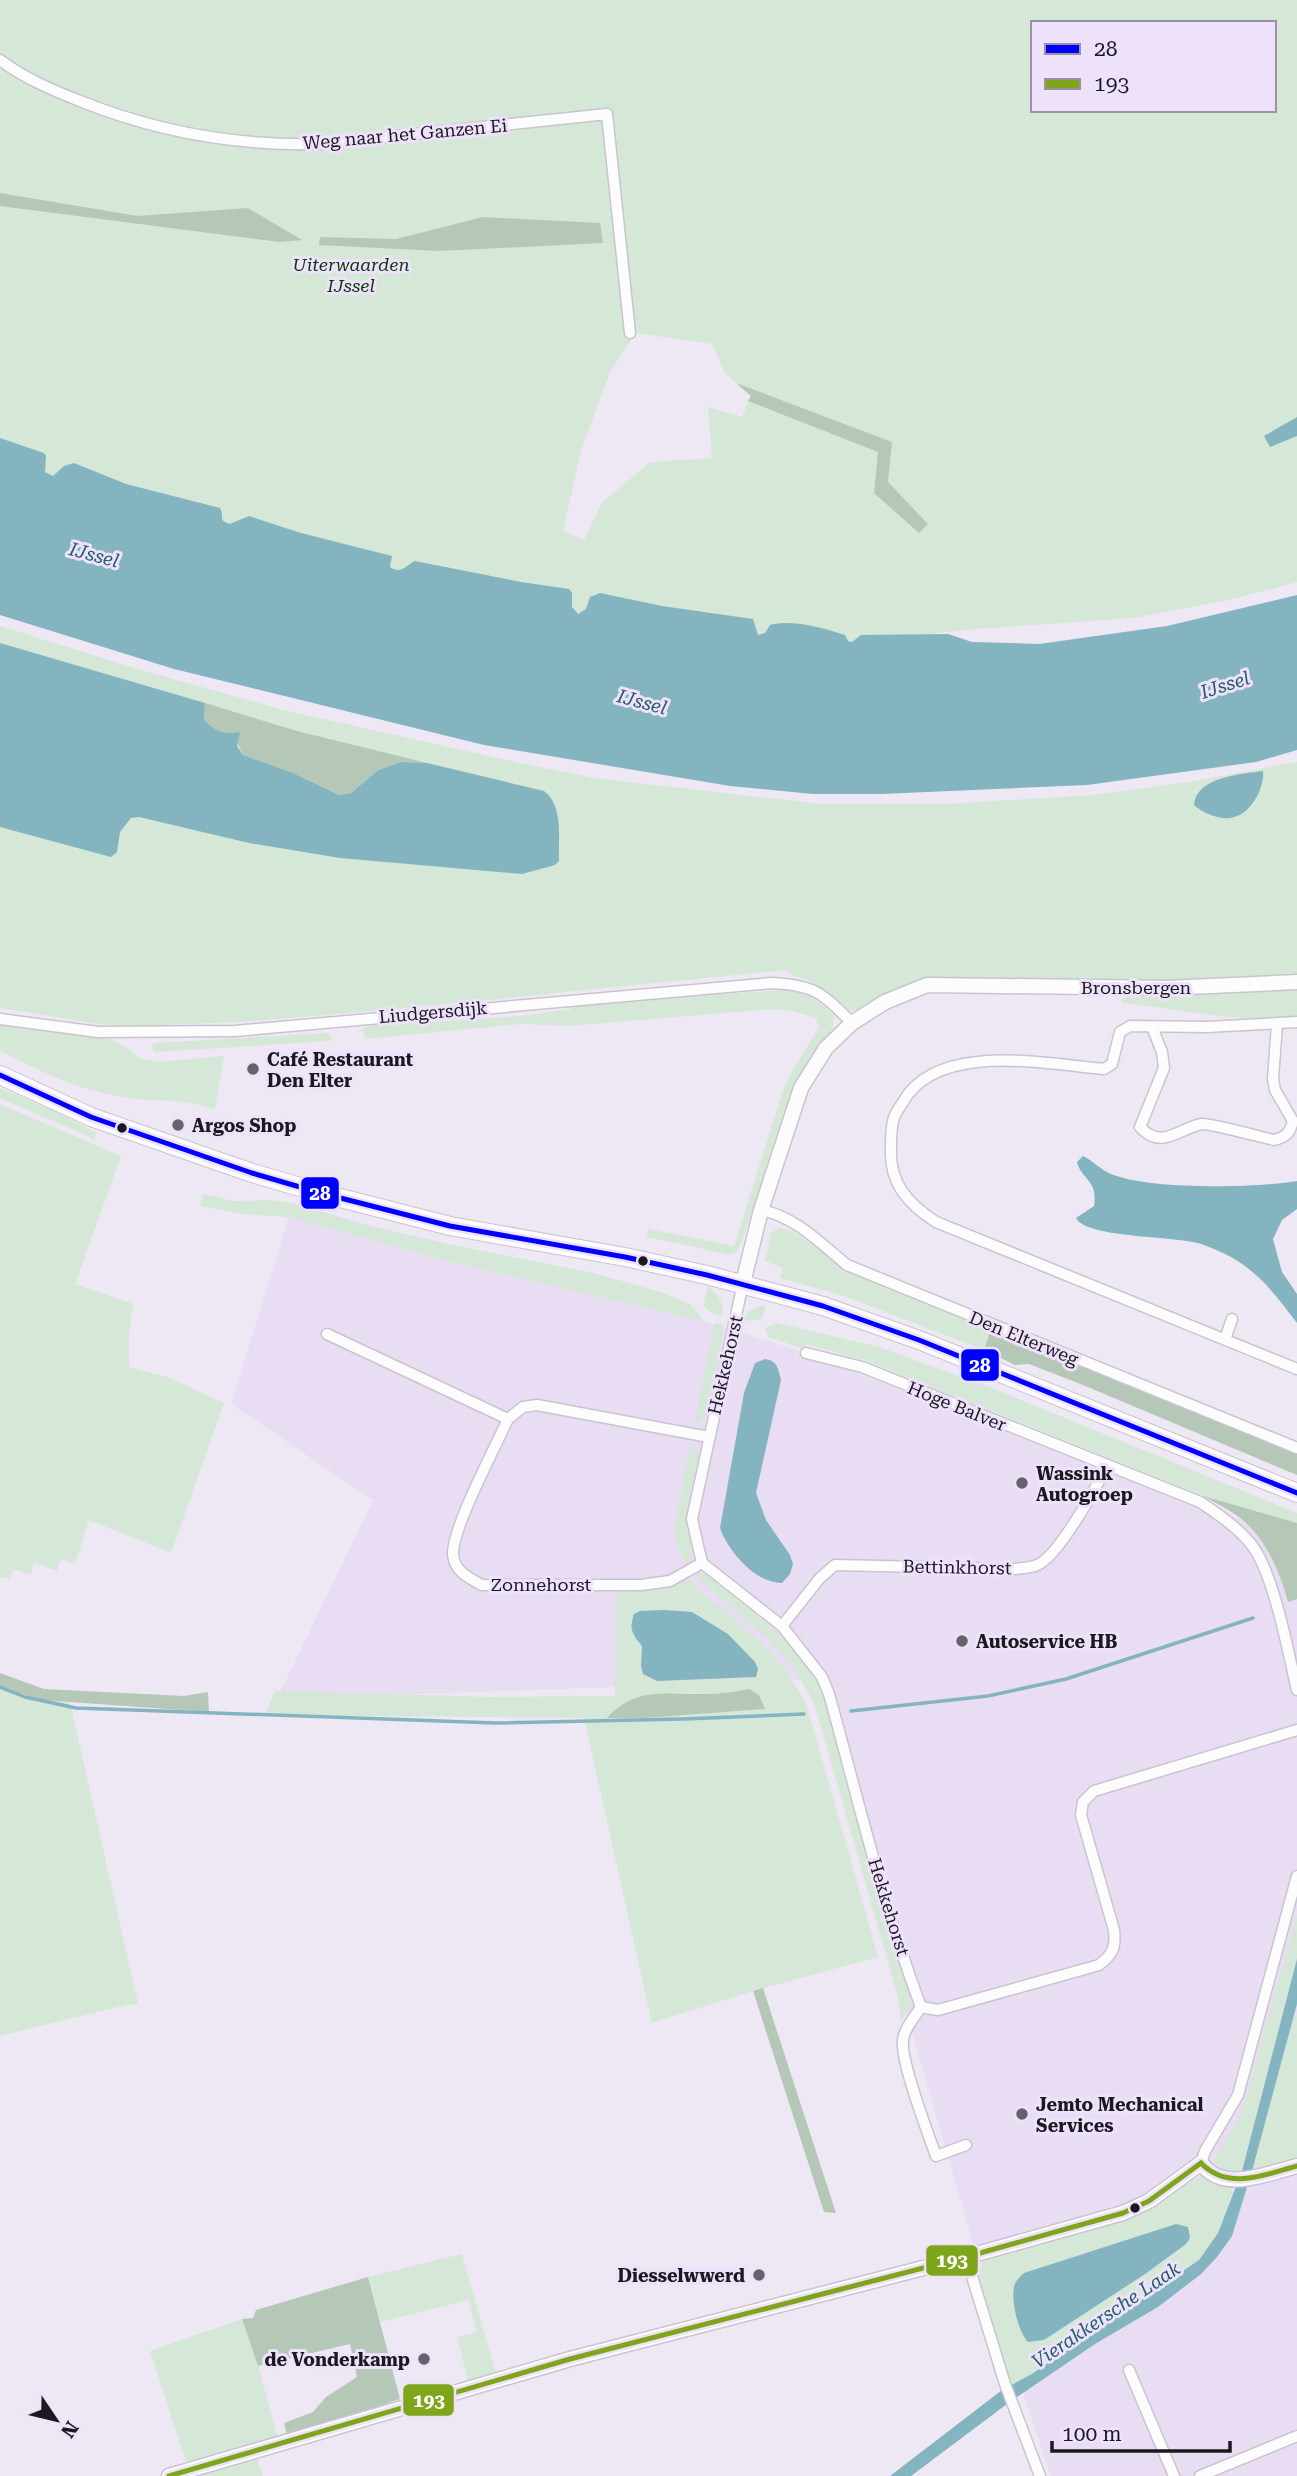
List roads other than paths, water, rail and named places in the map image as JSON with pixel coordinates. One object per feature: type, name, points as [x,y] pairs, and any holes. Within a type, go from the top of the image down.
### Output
[{"type":"main road","points":[[0,1075],[91,1117],[252,1173],[317,1192],[450,1226],[625,1257],[743,1283],[823,1306],[919,1339],[1297,1493]]},
{"type":"street","name":"Weg naar het Ganzen Ei","points":[[0,60],[46,88],[124,118],[190,135],[286,145],[320,144],[607,114],[630,332]]},
{"type":"street","name":"Bronsbergen","points":[[743,1283],[761,1210],[801,1088],[826,1048],[852,1023],[885,1002],[927,985],[1167,988],[1297,982]]},
{"type":"street","name":"Liudgersdijk","points":[[0,1019],[98,1032],[235,1031],[772,983],[795,984],[818,992],[852,1023]]},
{"type":"street","points":[[1297,1022],[1124,1028],[1120,1032],[1112,1064],[1104,1069],[1037,1061],[966,1063],[933,1072],[908,1093],[893,1119],[890,1160],[905,1198],[936,1222],[1297,1368]]},
{"type":"street","points":[[1152,1027],[1162,1052],[1164,1068],[1140,1127],[1147,1134],[1160,1138],[1177,1135],[1204,1123],[1274,1140],[1291,1131],[1293,1121],[1275,1090],[1273,1079],[1277,1024]]},
{"type":"street","name":"Den Elterweg","points":[[761,1210],[781,1214],[800,1226],[847,1265],[1297,1448]]},
{"type":"street","name":"Hekkehorst","points":[[743,1283],[692,1519],[702,1563],[782,1626],[822,1677],[877,1869],[921,2007]]},
{"type":"street","points":[[1225,1339],[1232,1319]]},
{"type":"street","points":[[327,1334],[508,1419],[523,1407],[537,1405],[709,1437]]},
{"type":"street","name":"Hoge Balver","points":[[806,1353],[862,1367],[1200,1502],[1226,1520],[1251,1544],[1265,1569],[1297,1690]]},
{"type":"street","name":"Zonnehorst","points":[[508,1419],[458,1529],[453,1556],[463,1575],[482,1585],[641,1584],[670,1581],[702,1563]]},
{"type":"street","name":"Bettinkhorst","points":[[782,1626],[820,1578],[835,1565],[1015,1569],[1039,1565],[1056,1549],[1097,1486],[1106,1466]]},
{"type":"street","points":[[966,2144],[936,2156],[902,2049],[907,2026],[921,2007],[938,2010],[1099,1965],[1111,1956],[1116,1945],[1114,1930],[1081,1815],[1083,1802],[1094,1791],[1297,1730]]},
{"type":"street","points":[[169,2476],[570,2359],[966,2258],[1136,2209],[1201,2163],[1205,2151],[1238,2095],[1297,1876]]},
{"type":"street","points":[[1201,2163],[1207,2172],[1215,2177],[1234,2179],[1258,2178],[1297,2166]]},
{"type":"street","points":[[966,2258],[1005,2384],[1040,2476]]},
{"type":"street","points":[[1129,2370],[1174,2476]]},
{"type":"street","points":[[1200,2476],[1297,2436]]},
{"type":"water","points":[[1297,417],[1297,436],[1270,447],[1264,436]]},
{"type":"water","name":"IJssel","points":[[0,438],[44,453],[45,472],[53,476],[64,466],[74,463],[126,484],[220,508],[222,519],[230,524],[249,516],[301,533],[392,556],[390,567],[397,570],[415,561],[569,589],[572,593],[572,607],[578,614],[586,609],[590,597],[600,593],[662,606],[753,619],[758,635],[765,633],[770,625],[788,623],[836,632],[845,635],[848,641],[852,642],[861,635],[948,634],[972,642],[1039,644],[1167,626],[1297,595],[1297,750],[1256,762],[1087,785],[882,794],[813,794],[730,786],[484,745],[174,669],[0,615]]},
{"type":"water","points":[[0,643],[205,703],[204,720],[208,724],[224,732],[240,732],[237,746],[243,755],[293,773],[339,795],[351,793],[378,770],[402,762],[427,763],[544,791],[555,805],[557,814],[559,861],[555,865],[522,874],[340,858],[249,843],[139,817],[131,818],[120,832],[117,852],[111,857],[0,827]]},
{"type":"water","points":[[1263,771],[1262,785],[1255,800],[1237,816],[1216,817],[1194,805],[1203,788],[1211,783]]},
{"type":"water","points":[[1083,1156],[1111,1174],[1151,1183],[1230,1186],[1297,1181],[1297,1209],[1282,1220],[1273,1239],[1282,1272],[1297,1294],[1297,1323],[1257,1276],[1220,1252],[1191,1242],[1114,1233],[1084,1225],[1076,1218],[1094,1206],[1095,1197],[1092,1185],[1077,1162]]},
{"type":"water","points":[[765,1359],[775,1364],[781,1380],[756,1493],[766,1520],[790,1555],[793,1564],[790,1574],[782,1583],[772,1582],[753,1572],[736,1556],[720,1528],[744,1393],[755,1363]]},
{"type":"water","points":[[640,1611],[692,1612],[728,1634],[755,1662],[758,1669],[756,1677],[657,1681],[643,1674],[642,1646],[632,1628],[634,1614]]},
{"type":"water","points":[[1297,1959],[1297,2004],[1232,2236],[1217,2257],[1201,2274],[1158,2307],[1095,2344],[1007,2404],[911,2476],[890,2476],[1002,2390],[1032,2374],[1199,2260],[1218,2233],[1242,2171]]},
{"type":"water","points":[[1176,2224],[1188,2227],[1190,2238],[1186,2244],[1044,2340],[1028,2342],[1024,2337],[1014,2308],[1013,2293],[1018,2279],[1024,2273]]},
{"type":"waterway","points":[[851,1711],[988,1696],[1066,1679],[1253,1618]]},
{"type":"waterway","points":[[0,1687],[25,1697],[76,1708],[495,1723],[804,1714]]},
{"type":"place","name":"Café Restaurant Den Elter","points":[[253,1069]]},
{"type":"place","name":"Argos Shop","points":[[178,1125]]},
{"type":"place","name":"Wassink Autogroep","points":[[1022,1483]]},
{"type":"place","name":"Autoservice HB","points":[[962,1641]]},
{"type":"place","name":"Jemto Mechanical Services","points":[[1022,2114]]},
{"type":"place","name":"Diesselwwerd","points":[[759,2275]]},
{"type":"place","name":"de Vonderkamp","points":[[424,2359]]},
{"type":"park label","name":"Uiterwaarden IJssel","points":[[351,274]]},
{"type":"water label","name":"Vierakkersche Laak","points":[[1106,2315]]}]
